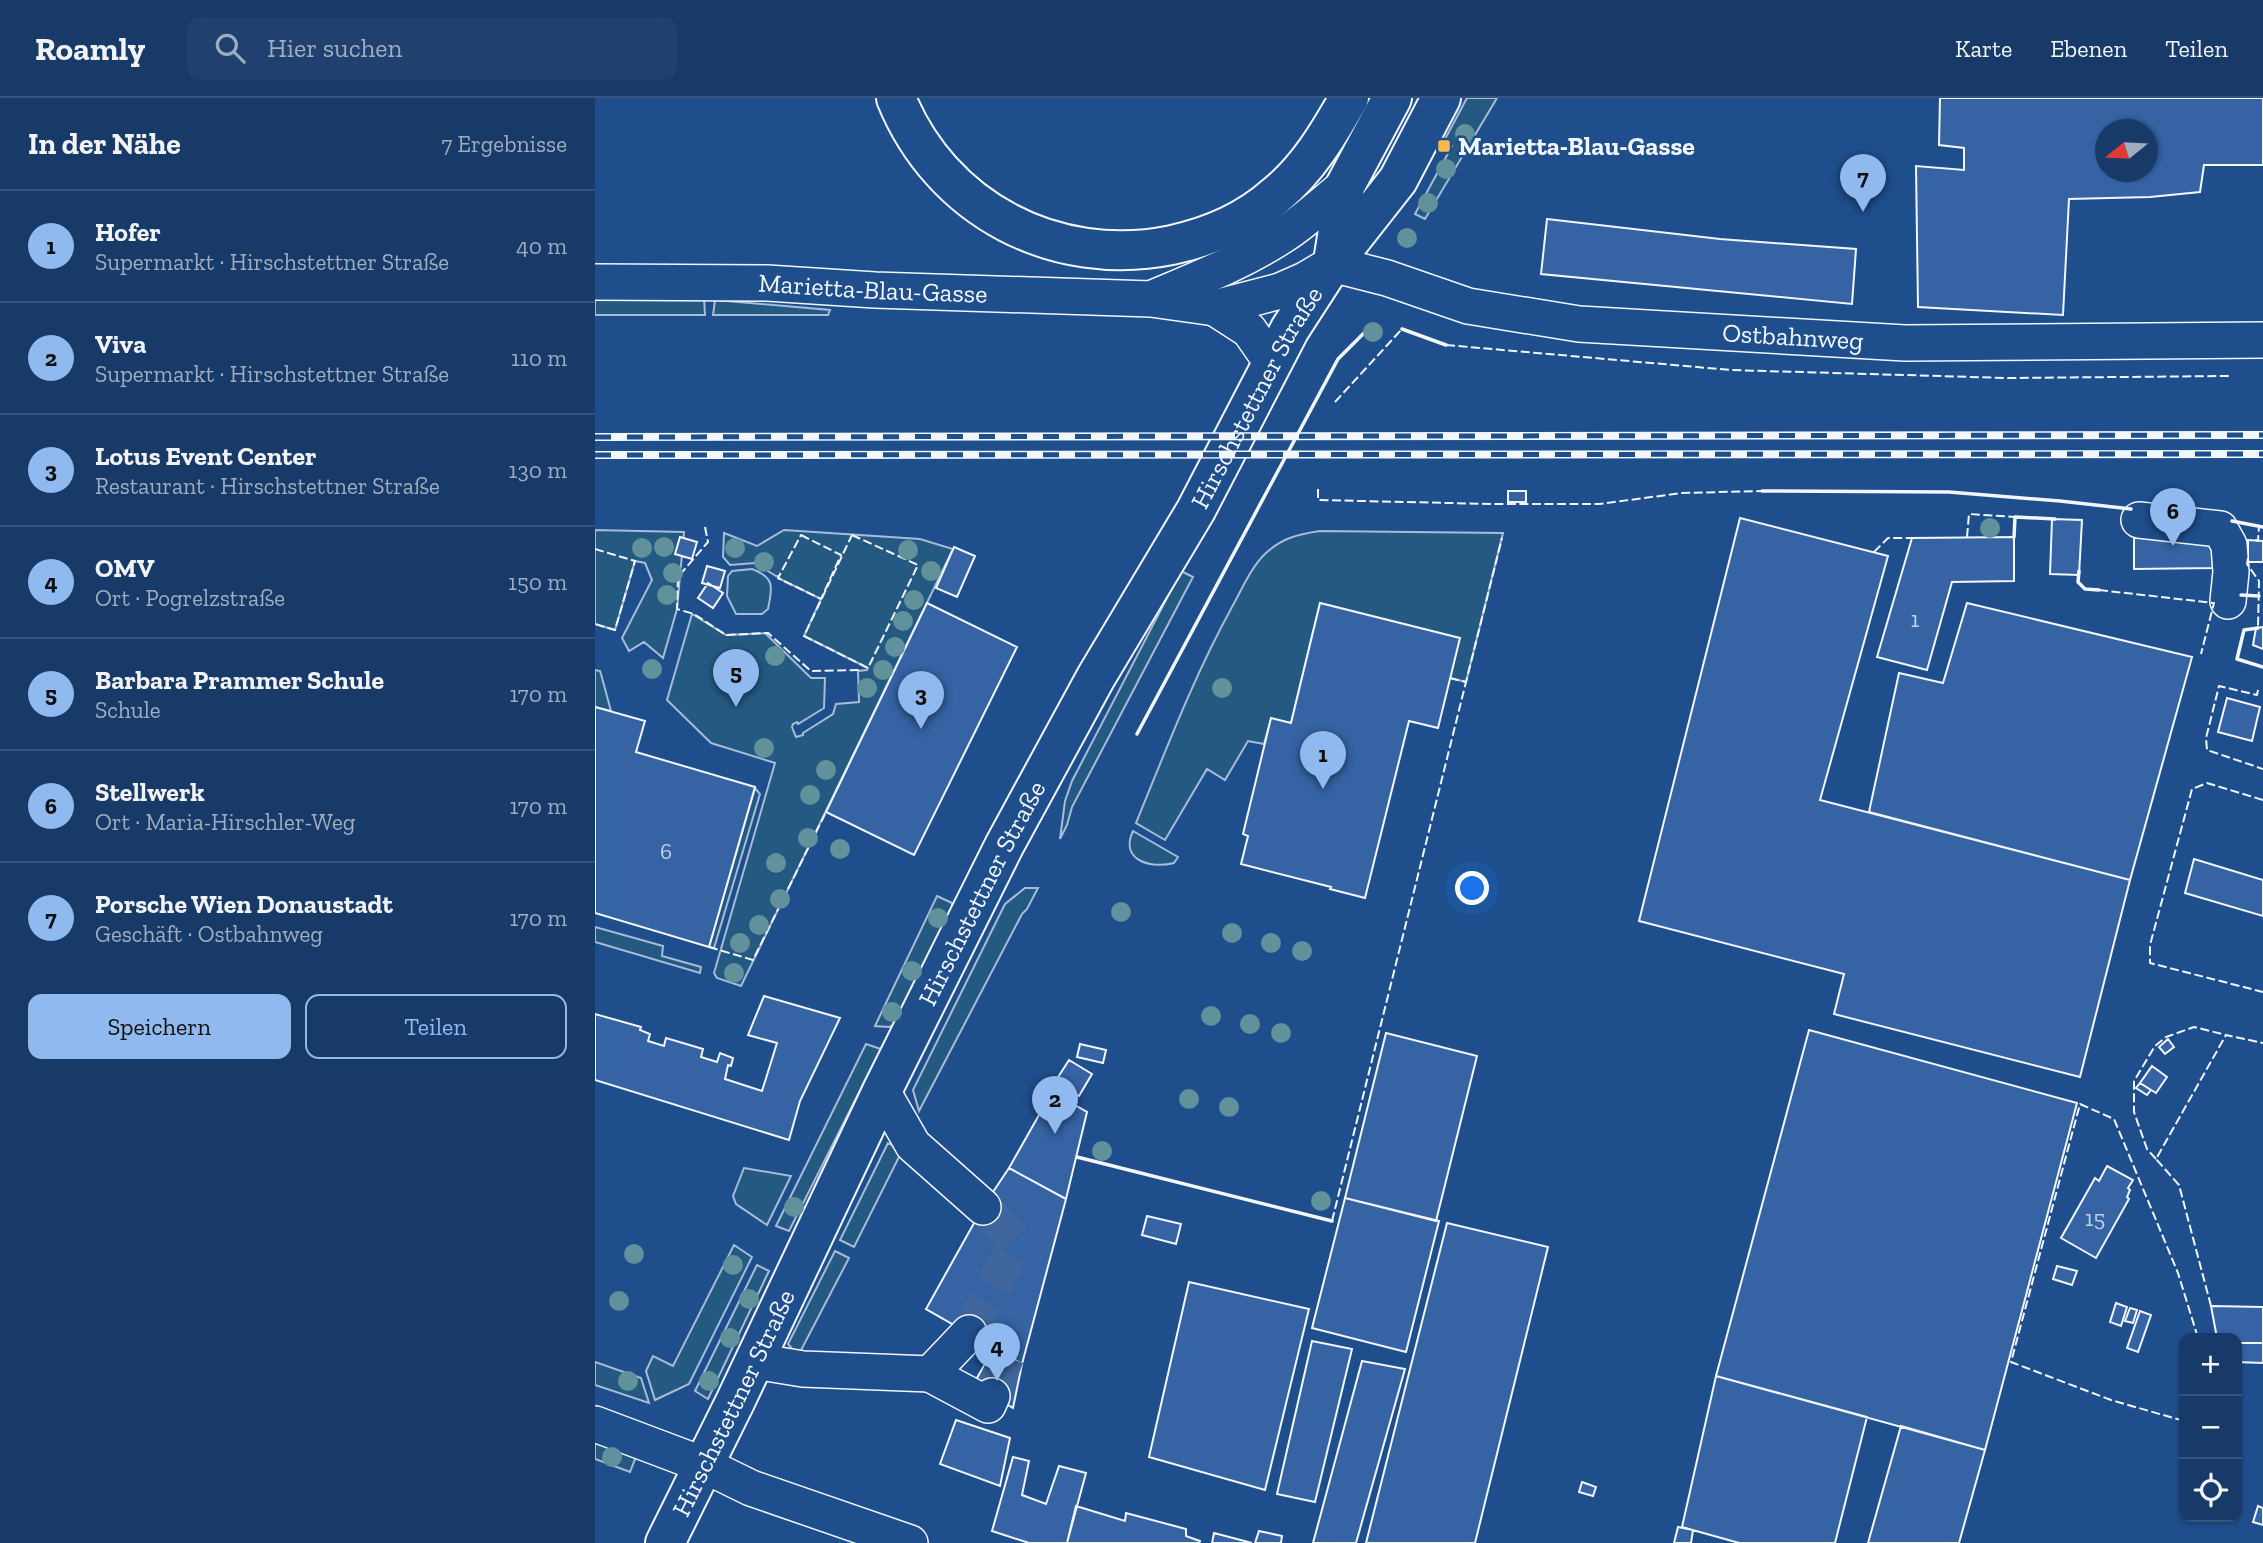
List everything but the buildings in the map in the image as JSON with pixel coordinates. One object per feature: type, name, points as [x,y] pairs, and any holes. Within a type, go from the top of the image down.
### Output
[{"type":"main road","points":[[896,98],[904,119],[938,169],[985,209],[1010,224],[1068,245],[1098,250],[1127,250],[1157,248],[1190,241],[1247,216],[1276,196],[1304,168],[1331,130],[1349,98]]},
{"type":"main road","name":"Hirschstettner Straße","points":[[1332,264],[1345,186],[1392,98]]},
{"type":"main road","name":"Hirschstettner Straße","points":[[665,1543],[755,1361],[882,1091],[1004,846],[1096,677],[1196,510],[1290,329],[1332,264],[1398,180],[1441,98]]},
{"type":"street","name":"Marietta-Blau-Gasse","points":[[1151,299],[1229,266],[1262,248],[1286,233],[1345,186]]},
{"type":"street","name":"Marietta-Blau-Gasse","points":[[595,282],[767,283],[876,290],[1151,299],[1215,308],[1280,291],[1332,264]]},
{"type":"street","name":"Ostbahnweg","points":[[1332,264],[1387,278],[1468,306],[1579,324],[1905,343],[2263,340]]},
{"type":"street","name":"Marietta-Blau-Gasse","points":[[1215,308],[1249,330],[1272,363]]},
{"type":"street","points":[[2139,520],[2220,529],[2228,545],[2231,572],[2228,601]]},
{"type":"street","points":[[882,1091],[913,1145],[983,1208]]},
{"type":"street","points":[[930,1374],[969,1333]]},
{"type":"street","points":[[755,1361],[803,1369],[930,1374],[988,1405],[992,1396]]},
{"type":"street","points":[[595,1424],[705,1465],[751,1488],[910,1543]]},
{"type":"shaded area","points":[[1467,98],[1497,98],[1425,219],[1415,214],[1452,146],[1444,141]]},
{"type":"shaded area","points":[[704,298],[705,315],[595,315],[595,299]]},
{"type":"shaded area","points":[[715,300],[830,310],[828,315],[713,315]]},
{"type":"shaded area","points":[[595,530],[684,532],[677,609],[663,658],[644,642],[629,651],[622,638],[652,580],[645,563],[635,561],[615,630],[595,624]]},
{"type":"shaded area","points":[[784,530],[920,539],[953,549],[741,986],[717,978],[714,973],[775,763],[711,743],[667,700],[692,614],[726,635],[768,633],[767,635],[811,678],[825,678],[824,708],[798,724],[793,724],[796,737],[833,714],[836,704],[859,702],[858,671],[868,668],[804,636],[821,599],[778,578],[779,576],[755,563],[730,565],[723,557],[724,533],[757,546]]},
{"type":"shaded area","points":[[1320,531],[1503,533],[1466,682],[1450,678],[1459,638],[1320,603],[1291,723],[1271,719],[1264,744],[1248,741],[1225,780],[1207,769],[1165,840],[1136,823],[1218,633],[1251,571],[1266,553],[1291,538]]},
{"type":"shaded area","points":[[752,569],[760,572],[771,584],[768,609],[762,614],[736,614],[727,596],[728,576],[732,571]]},
{"type":"shaded area","points":[[1181,571],[1193,577],[1072,807],[1060,839],[1065,801],[1072,781]]},
{"type":"shaded area","points":[[595,670],[600,671],[611,711],[595,707]]},
{"type":"shaded area","points":[[755,788],[760,794],[714,948],[709,947]]},
{"type":"shaded area","points":[[1133,831],[1178,857],[1174,863],[1156,865],[1134,856],[1130,850]]},
{"type":"shaded area","points":[[1025,888],[1038,888],[919,1111],[913,1090],[1005,904]]},
{"type":"shaded area","points":[[937,896],[952,903],[952,910],[894,1025],[875,1026]]},
{"type":"shaded area","points":[[595,927],[663,946],[662,956],[701,967],[700,973],[595,942]]},
{"type":"shaded area","points":[[866,1044],[881,1049],[789,1231],[776,1226]]},
{"type":"shaded area","points":[[888,1143],[902,1151],[854,1247],[840,1240]]},
{"type":"shaded area","points":[[744,1168],[791,1176],[767,1225],[736,1204],[733,1196]]},
{"type":"shaded area","points":[[734,1245],[752,1257],[689,1384],[655,1400],[646,1371],[653,1356],[673,1366]]},
{"type":"shaded area","points":[[835,1251],[849,1258],[798,1356],[788,1344]]},
{"type":"shaded area","points":[[757,1265],[769,1271],[708,1399],[695,1391]]},
{"type":"shaded area","points":[[595,1362],[641,1378],[649,1403],[595,1385]]},
{"type":"shaded area","points":[[595,1440],[637,1454],[630,1472],[595,1459]]},
{"type":"tunnel","points":[[969,1333],[1016,1242],[983,1207]]},
{"type":"tunnel","points":[[972,1327],[1010,1348],[992,1396]]},
{"type":"railway","points":[[595,437],[2263,435]]},
{"type":"railway","points":[[595,455],[2263,454]]},
{"type":"fence","points":[[1335,402],[1402,329]]},
{"type":"fence","points":[[1446,345],[1731,370],[2007,378],[2230,376]]},
{"type":"fence","points":[[1318,489],[1318,500],[1493,504],[1599,504],[1682,493],[1762,491]]},
{"type":"fence","points":[[1967,537],[1969,514],[2015,517]]},
{"type":"fence","points":[[2255,540],[2258,541],[2259,526]]},
{"type":"fence","points":[[705,527],[708,542],[678,577],[677,609],[694,614],[726,635],[768,633],[811,671],[859,670]]},
{"type":"fence","points":[[801,535],[841,555],[821,599],[778,578],[801,535]]},
{"type":"fence","points":[[852,535],[918,565],[868,668],[804,636],[852,535]]},
{"type":"fence","points":[[1450,678],[1466,682],[1502,538]]},
{"type":"fence","points":[[1874,552],[1888,538],[1912,538]]},
{"type":"fence","points":[[595,549],[635,561],[615,630],[595,624]]},
{"type":"fence","points":[[2248,558],[2247,564],[2259,581],[2258,628]]},
{"type":"fence","points":[[2099,590],[2214,603],[2201,654]]},
{"type":"fence","points":[[1332,1221],[1466,682]]},
{"type":"fence","points":[[2258,690],[2257,695],[2219,686],[2206,738],[2207,750],[2263,769]]},
{"type":"fence","points":[[2263,800],[2207,783],[2192,789],[2150,945],[2150,963],[2263,992]]},
{"type":"fence","points":[[709,947],[753,960],[826,812]]},
{"type":"fence","points":[[2156,1159],[2147,1149],[2134,1112],[2134,1081],[2155,1046],[2166,1037],[2194,1027],[2226,1035]]},
{"type":"fence","points":[[2211,1306],[2179,1185],[2156,1159],[2226,1035],[2263,1043]]},
{"type":"fence","points":[[2179,1420],[2111,1400],[2011,1362],[2080,1104],[2114,1119],[2178,1273],[2196,1333]]},
{"type":"wall","points":[[1137,734],[1338,359],[1368,329]]},
{"type":"wall","points":[[1402,329],[1446,345]]},
{"type":"wall","points":[[1762,491],[1949,492],[2131,509]]},
{"type":"wall","points":[[2014,537],[2015,517],[2055,519]]},
{"type":"wall","points":[[2232,521],[2263,527]]},
{"type":"wall","points":[[2079,571],[2078,582],[2085,589],[2099,590]]},
{"type":"wall","points":[[2241,595],[2259,596]]},
{"type":"wall","points":[[2258,628],[2244,630],[2237,659],[2263,667]]},
{"type":"wall","points":[[1077,1157],[1332,1221]]},
{"type":"place","name":"Marietta-Blau-Gasse","points":[[1444,146]]},
{"type":"place","name":"Porsche Wien Donaustadt","points":[[1863,212]]},
{"type":"place","name":"Stellwerk","points":[[2173,546]]},
{"type":"place","name":"Barbara Prammer Schule","points":[[736,707]]},
{"type":"place","name":"Lotus Event Center","points":[[921,729]]},
{"type":"place","name":"Hofer","points":[[1323,789]]},
{"type":"place","name":"Viva","points":[[1055,1134]]},
{"type":"place","name":"OMV","points":[[997,1381]]}]
